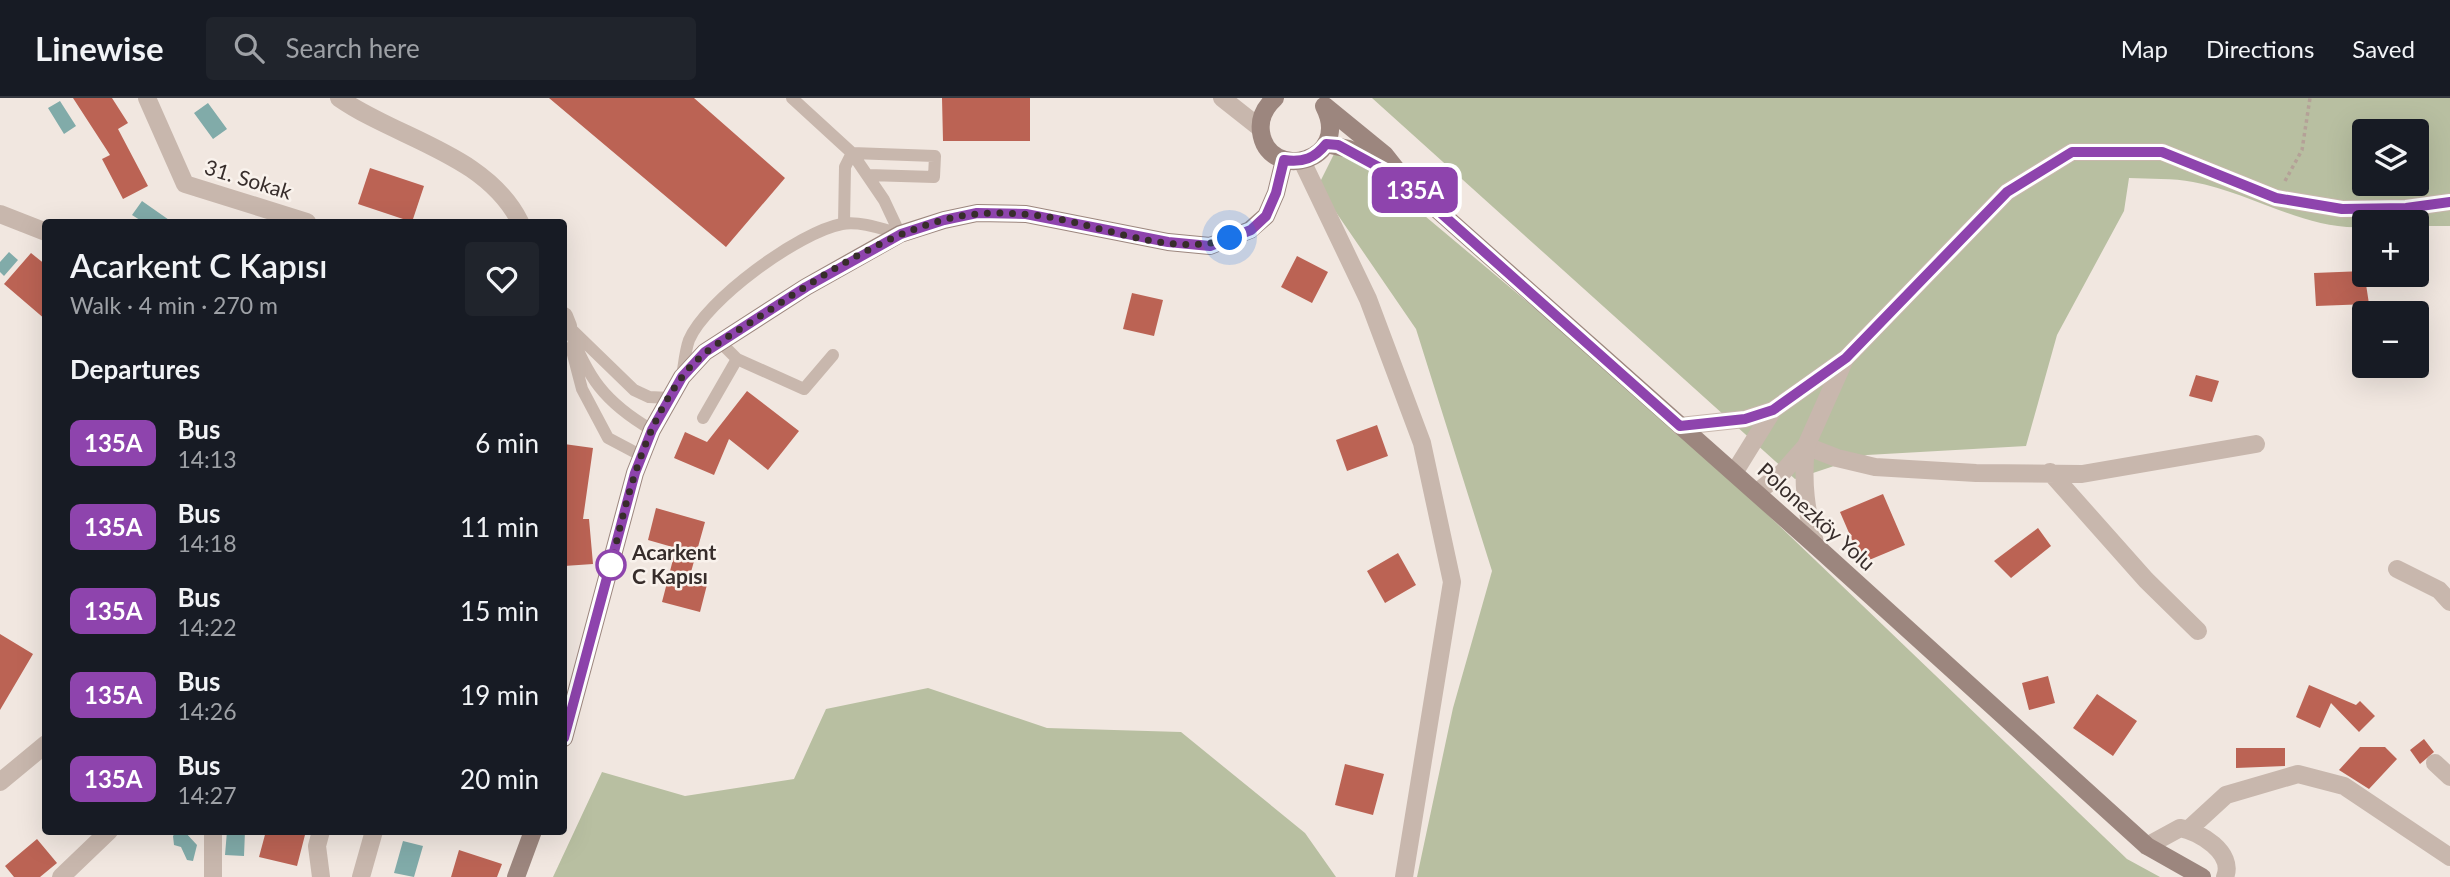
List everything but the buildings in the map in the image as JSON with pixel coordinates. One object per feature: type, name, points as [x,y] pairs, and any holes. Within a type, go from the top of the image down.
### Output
[{"type":"main road","points":[[1275,98],[1264,110],[1261,128],[1270,151],[1293,160],[1320,152],[1326,144],[1331,125],[1320,102]]},
{"type":"main road","points":[[1320,102],[1385,155],[1406,182]]},
{"type":"main road","points":[[1326,144],[1349,149],[1406,182]]},
{"type":"main road","points":[[567,727],[642,456],[652,430],[682,377],[705,352],[806,287],[901,234],[977,213],[1026,214],[1168,242],[1210,246],[1251,230],[1266,216],[1293,160]]},
{"type":"main road","name":"Polonezköy Yolu","points":[[1406,182],[1816,546],[2147,846],[2202,877]]},
{"type":"main road","points":[[516,877],[532,835]]},
{"type":"street","name":"31. Sokak","points":[[147,98],[184,184],[297,219]]},
{"type":"street","points":[[339,98],[478,172],[512,206],[518,219]]},
{"type":"street","points":[[1222,98],[1261,128]]},
{"type":"street","points":[[1680,426],[1745,419],[1773,410],[1846,358],[2007,192],[2072,152],[2162,152],[2276,198],[2342,209],[2406,208],[2450,202]]},
{"type":"street","points":[[1293,160],[1368,299],[1422,443],[1452,582],[1404,877]]},
{"type":"street","points":[[0,214],[42,230]]},
{"type":"street","points":[[1756,493],[1782,473],[1806,446],[1846,358]]},
{"type":"street","points":[[1734,473],[1773,410]]},
{"type":"street","points":[[1806,446],[1837,458],[1875,467],[1976,473],[2082,474],[2256,444]]},
{"type":"street","points":[[1806,446],[1802,480],[1805,507],[1816,546]]},
{"type":"street","points":[[2050,472],[2146,580],[2198,631]]},
{"type":"street","points":[[2398,569],[2439,590],[2450,602]]},
{"type":"street","points":[[0,782],[42,747]]},
{"type":"street","points":[[2435,763],[2450,777]]},
{"type":"street","points":[[2189,829],[2226,796],[2298,774],[2344,786],[2450,857]]},
{"type":"street","points":[[2147,846],[2180,828],[2199,832],[2224,857],[2225,877]]},
{"type":"street","points":[[61,877],[106,835]]},
{"type":"street","points":[[213,877],[214,835]]},
{"type":"street","points":[[320,835],[317,846],[321,877]]},
{"type":"street","points":[[361,877],[373,835]]},
{"type":"lane","points":[[792,98],[852,153],[868,175],[901,234]]},
{"type":"lane","points":[[852,153],[935,156],[934,177],[868,175]]},
{"type":"lane","points":[[844,223],[845,167],[852,153]]},
{"type":"lane","points":[[682,377],[689,341],[699,323],[733,289],[797,242],[844,223],[901,234]]},
{"type":"lane","points":[[567,322],[609,369],[634,390],[649,397],[670,398]]},
{"type":"lane","points":[[567,324],[592,381],[630,417],[652,430]]},
{"type":"lane","points":[[567,327],[573,365],[601,427],[615,444],[642,456]]},
{"type":"lane","points":[[720,342],[737,359],[804,389],[833,355]]},
{"type":"lane","points":[[703,418],[737,359]]},
{"type":"path","points":[[2276,198],[2302,150],[2310,98]]},
{"type":"green space","points":[[1372,98],[2450,98],[2450,226],[2429,226],[2429,210],[2352,210],[2352,227],[2342,227],[2299,217],[2193,182],[2129,178],[2124,211],[2057,335],[2026,446],[1867,455],[1795,479]]},
{"type":"green space","points":[[1339,144],[1672,423],[2127,859],[2160,877],[1417,877],[1453,708],[1492,571],[1416,329],[1318,186]]},
{"type":"green space","points":[[928,688],[1047,728],[1181,732],[1305,833],[1336,877],[553,877],[602,772],[685,796],[794,779],[826,709]]},
{"type":"water","points":[[60,101],[76,126],[64,134],[48,108]]},
{"type":"water","points":[[208,103],[227,129],[213,139],[194,113]]},
{"type":"water","points":[[142,201],[168,219],[138,219],[132,215]]},
{"type":"water","points":[[9,252],[18,260],[4,276],[0,272],[0,262]]},
{"type":"water","points":[[188,835],[197,845],[193,861],[187,860],[181,847],[174,845],[173,836]]},
{"type":"water","points":[[227,835],[245,835],[244,856],[225,855]]},
{"type":"water","points":[[403,841],[423,846],[414,877],[394,873]]},
{"type":"bus line","name":"135A","points":[[567,727],[635,473],[652,430],[682,377],[705,352],[806,287],[901,234],[944,220],[977,213],[1026,214],[1168,242],[1210,246],[1251,230],[1266,216],[1276,193],[1284,160],[1302,161],[1312,158],[1326,144],[1338,145],[1406,182],[1680,426],[1745,419],[1773,410],[1846,358],[2007,192],[2072,152],[2162,152],[2276,198],[2342,209],[2406,208],[2450,202]]},
{"type":"place","name":"Acarkent C Kapısı","points":[[611,565]]},
{"type":"route","points":[[611,565],[635,473],[652,430],[682,377],[705,352],[806,287],[901,234],[977,213],[1026,214],[1168,242],[1210,246],[1230,238]]}]
